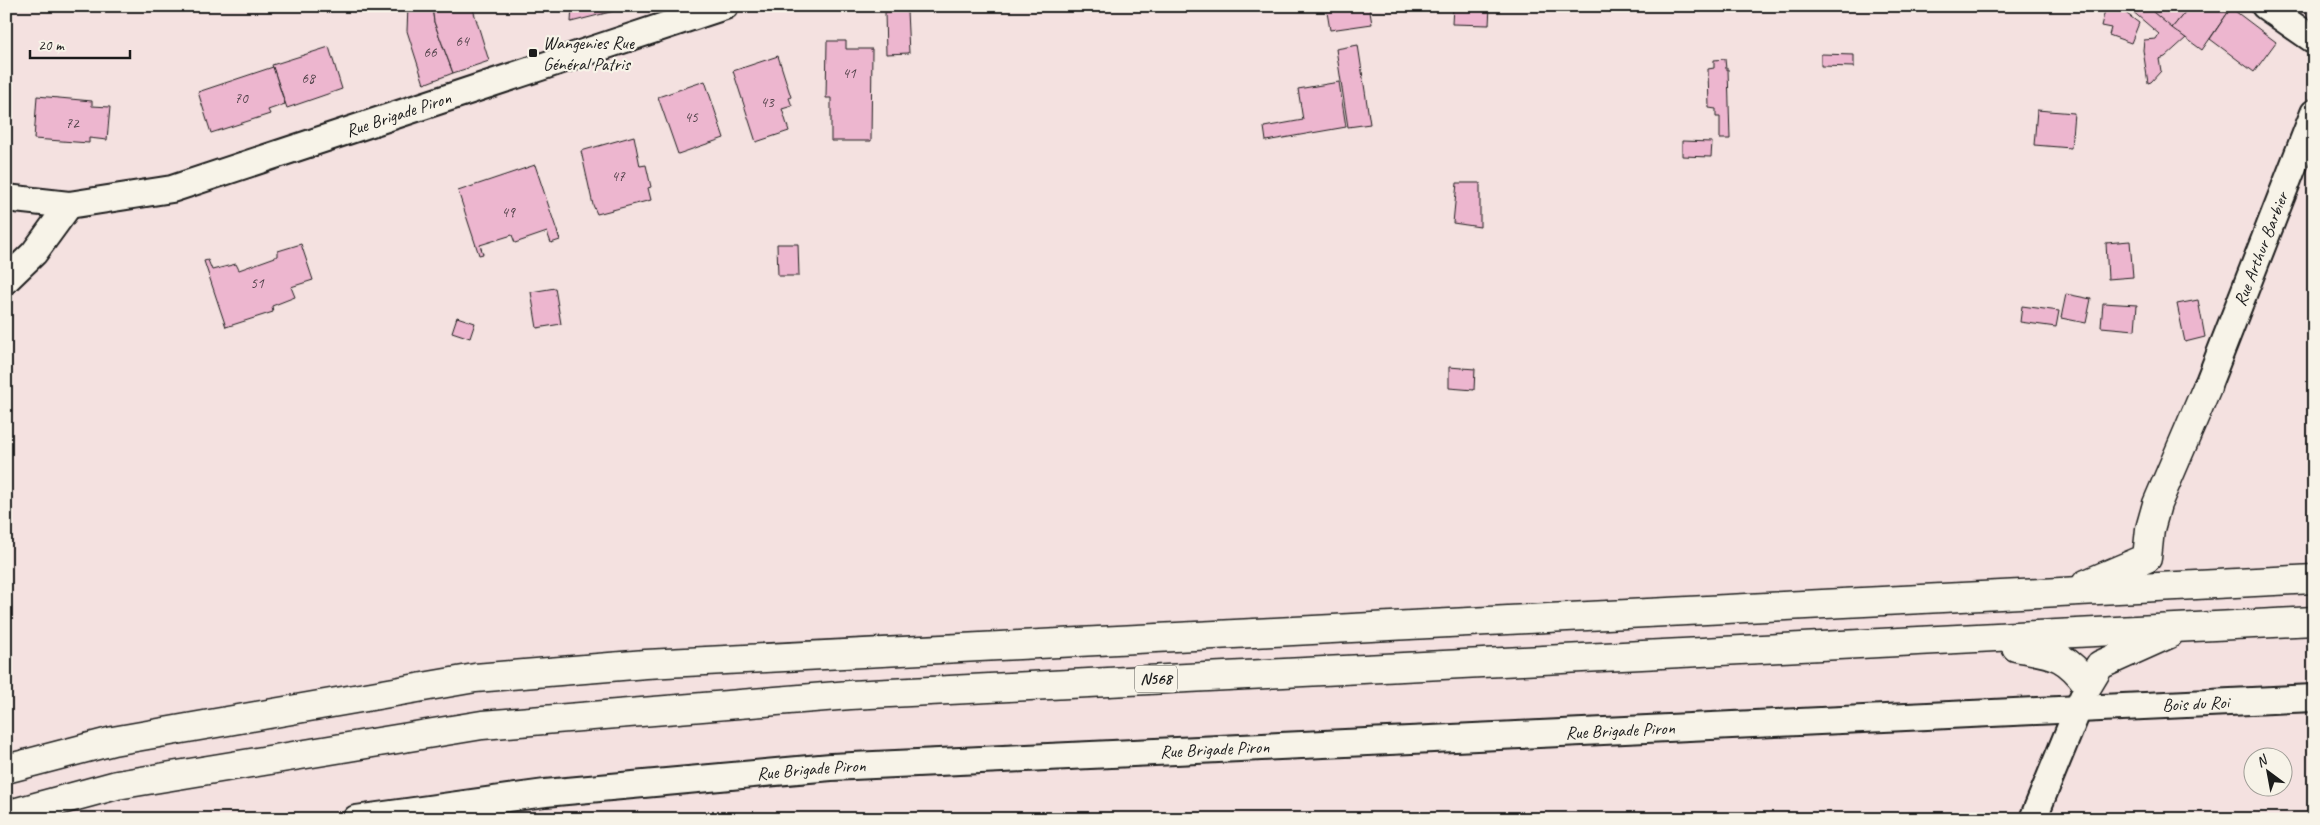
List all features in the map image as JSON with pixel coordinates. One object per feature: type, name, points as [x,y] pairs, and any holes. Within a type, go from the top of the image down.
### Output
[{"type":"highway","points":[[2070,591],[2147,558],[2150,529],[2157,504],[2207,386]]},
{"type":"highway","points":[[6,769],[113,741],[475,678],[646,664],[2314,579]]},
{"type":"highway","name":"N568","points":[[6,814],[117,785],[482,725],[850,695],[2314,621]]},
{"type":"highway","points":[[1970,638],[2058,655],[2077,669],[2088,685],[2100,666],[2184,628]]},
{"type":"street","name":"Rue Brigade Piron","points":[[6,198],[69,205],[172,189],[678,14],[725,6]]},
{"type":"street","points":[[2265,6],[2314,40]]},
{"type":"street","name":"Rue Arthur Barbier","points":[[2207,386],[2314,113]]},
{"type":"street","points":[[6,280],[34,253],[69,205]]},
{"type":"street","points":[[2033,819],[2076,710],[2088,685]]},
{"type":"street","name":"Bois du Roi","points":[[2076,710],[2314,698]]},
{"type":"street","name":"Rue Brigade Piron","points":[[356,819],[545,793],[831,767],[2076,710]]},
{"type":"building","points":[[408,6],[432,6],[434,22],[453,73],[424,84],[407,31]]},
{"type":"building","points":[[432,6],[472,6],[489,61],[453,73],[434,22]]},
{"type":"building","points":[[572,6],[615,6],[614,11],[571,22]]},
{"type":"building","points":[[1326,6],[1369,6],[1372,24],[1330,30]]},
{"type":"building","points":[[1453,6],[1490,6],[1489,25],[1452,24]]},
{"type":"building","points":[[2106,6],[2124,6],[2123,11],[2139,23],[2131,43],[2109,35],[2111,28],[2101,26]]},
{"type":"building","points":[[2133,6],[2146,6],[2186,38],[2165,57],[2159,59],[2161,71],[2148,83],[2143,50],[2144,40],[2156,39],[2159,34],[2131,10]]},
{"type":"building","points":[[2157,6],[2190,6],[2172,28],[2153,12]]},
{"type":"building","points":[[2190,6],[2231,8],[2202,50],[2172,28]]},
{"type":"building","points":[[2231,8],[2276,42],[2254,72],[2210,39]]},
{"type":"building","points":[[907,11],[909,53],[886,54],[885,12]]},
{"type":"building","points":[[827,41],[846,41],[846,49],[872,49],[871,141],[831,141],[831,98],[826,98]]},
{"type":"building","points":[[1358,45],[1370,124],[1348,127],[1336,49]]},
{"type":"building","points":[[329,47],[342,89],[287,108],[272,65]]},
{"type":"building","points":[[1821,54],[1854,55],[1854,67],[1821,66]]},
{"type":"building","points":[[778,56],[791,97],[789,98],[792,106],[782,109],[789,131],[756,142],[733,71]]},
{"type":"building","points":[[1725,59],[1726,69],[1728,69],[1730,139],[1720,139],[1720,117],[1716,117],[1716,109],[1709,108],[1708,69],[1714,68],[1714,60]]},
{"type":"building","points":[[273,67],[285,104],[268,110],[270,114],[211,133],[198,92]]},
{"type":"building","points":[[705,81],[724,138],[678,154],[658,97]]},
{"type":"building","points":[[1339,82],[1346,127],[1266,141],[1264,127],[1303,120],[1298,89]]},
{"type":"building","points":[[37,96],[92,101],[92,106],[110,107],[107,140],[89,138],[89,143],[34,139]]},
{"type":"building","points":[[2037,110],[2074,113],[2071,148],[2034,145]]},
{"type":"building","points":[[634,136],[640,166],[646,165],[651,187],[648,188],[651,200],[597,214],[593,205],[581,151]]},
{"type":"building","points":[[1682,141],[1712,142],[1711,157],[1682,156]]},
{"type":"building","points":[[535,165],[560,240],[551,243],[547,232],[515,243],[512,235],[480,245],[483,254],[479,255],[458,191]]},
{"type":"building","points":[[1457,183],[1480,183],[1480,227],[1453,223]]},
{"type":"building","points":[[2130,241],[2133,277],[2108,279],[2106,243]]},
{"type":"building","points":[[301,244],[313,280],[291,287],[295,297],[272,306],[273,312],[226,327],[204,261],[208,260],[212,270],[236,264],[239,270],[278,256],[278,251]]},
{"type":"building","points":[[777,244],[798,244],[799,276],[778,276]]},
{"type":"building","points":[[555,288],[561,324],[537,328],[531,292]]},
{"type":"building","points":[[2066,294],[2091,299],[2086,323],[2061,318]]},
{"type":"building","points":[[2198,300],[2205,337],[2185,342],[2177,304]]},
{"type":"building","points":[[2103,303],[2137,305],[2135,330],[2101,327]]},
{"type":"building","points":[[2022,306],[2059,311],[2056,327],[2020,322]]},
{"type":"building","points":[[457,317],[475,323],[470,338],[452,332]]},
{"type":"building","points":[[1449,367],[1475,369],[1474,390],[1449,388]]},
{"type":"place","name":"Wangenies Rue Général Patris","points":[[533,53]]}]
